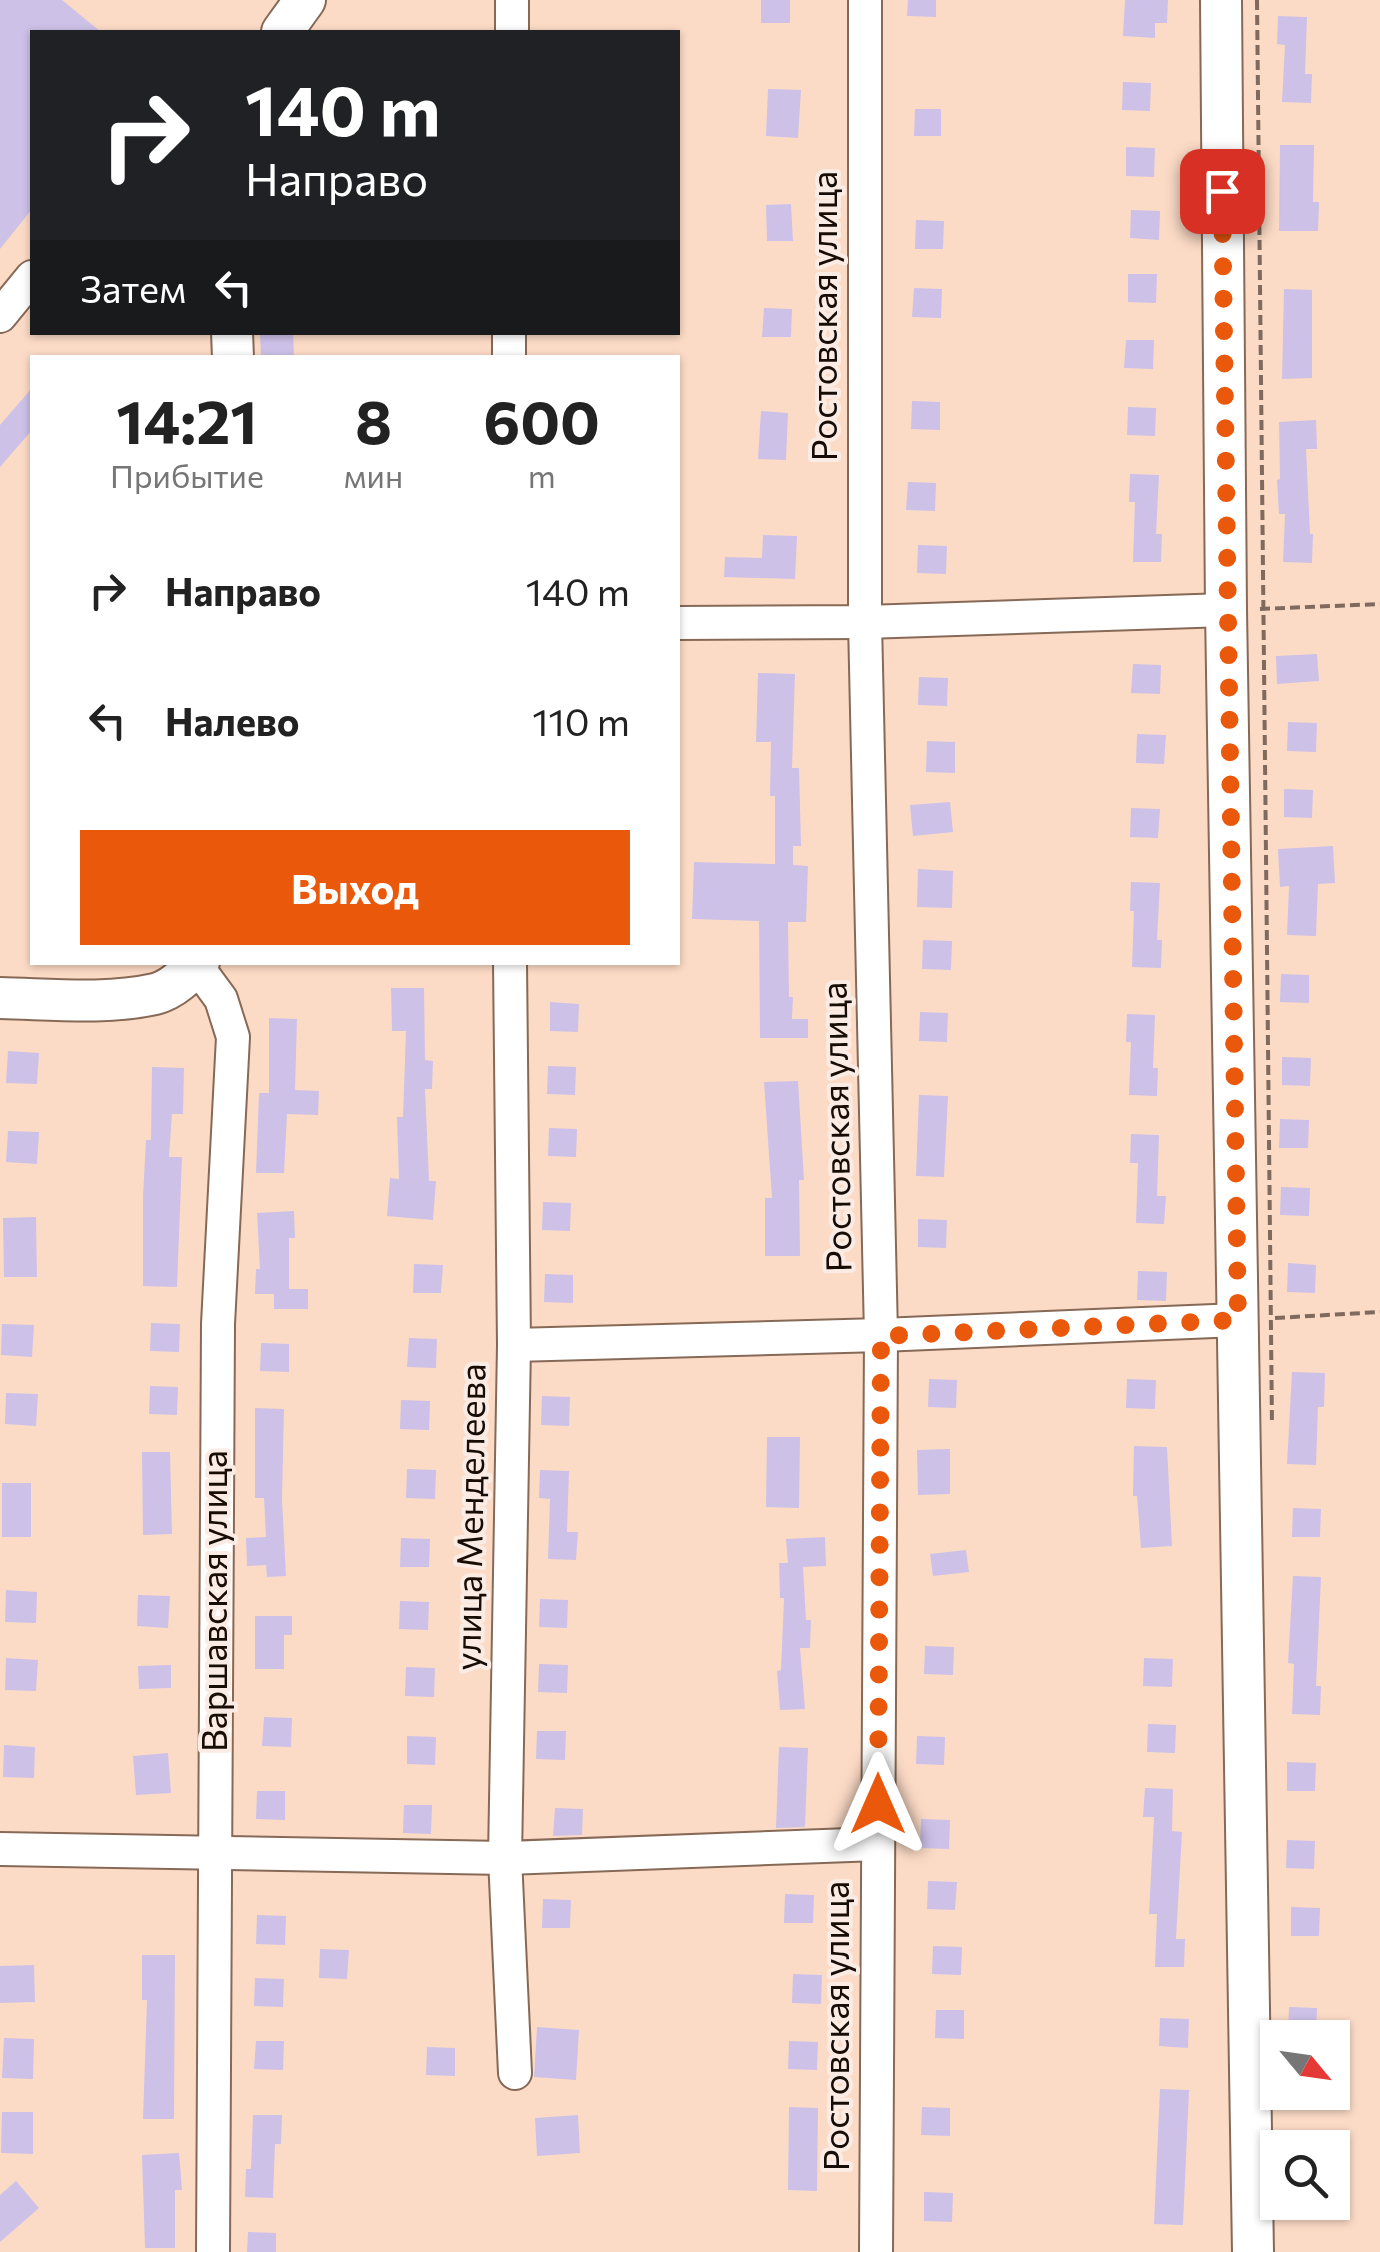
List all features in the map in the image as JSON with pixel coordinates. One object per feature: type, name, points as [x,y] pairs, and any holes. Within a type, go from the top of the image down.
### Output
[{"type":"main road","points":[[283,30],[305,0]]},
{"type":"main road","points":[[1221,0],[1244,610],[1255,1319],[1253,2252]]},
{"type":"main road","points":[[0,998],[95,999],[158,994],[196,965]]},
{"type":"street","points":[[512,0],[512,30]]},
{"type":"street","name":"Ростовская улица","points":[[865,0],[865,622],[881,1336],[876,2252]]},
{"type":"street","points":[[0,316],[30,279]]},
{"type":"street","points":[[680,623],[865,622],[1244,610]]},
{"type":"street","name":"Варшавская улица","points":[[198,965],[221,999],[233,1036],[218,1324],[212,2252]]},
{"type":"street","name":"улица Менделеева","points":[[510,965],[514,1344],[505,1858],[515,2073]]},
{"type":"street","points":[[514,1344],[881,1336],[1255,1319]]},
{"type":"street","points":[[0,1849],[505,1858],[878,1844]]},
{"type":"path","points":[[1257,0],[1244,610],[1255,1319],[1272,1435]]},
{"type":"path","points":[[1244,610],[1380,604]]},
{"type":"path","points":[[1255,1319],[1380,1312]]},
{"type":"building","points":[[0,0],[62,0],[99,30],[30,30],[30,212],[0,249]]},
{"type":"building","points":[[761,0],[790,0],[790,23],[761,23]]},
{"type":"building","points":[[908,0],[936,0],[936,17],[907,16]]},
{"type":"building","points":[[1125,0],[1168,0],[1167,23],[1155,23],[1155,38],[1123,36]]},
{"type":"building","points":[[1278,16],[1307,17],[1305,74],[1312,74],[1311,103],[1282,102],[1285,45],[1277,44]]},
{"type":"building","points":[[1123,82],[1151,83],[1150,111],[1122,110]]},
{"type":"building","points":[[768,89],[801,90],[798,138],[766,136]]},
{"type":"building","points":[[915,109],[941,109],[941,136],[914,136]]},
{"type":"building","points":[[1280,145],[1314,145],[1313,202],[1319,202],[1318,231],[1279,231]]},
{"type":"building","points":[[1126,147],[1155,148],[1154,177],[1126,176]]},
{"type":"building","points":[[791,204],[793,241],[767,241],[766,205]]},
{"type":"building","points":[[1131,210],[1160,211],[1159,240],[1130,238]]},
{"type":"building","points":[[916,220],[944,221],[943,249],[915,249]]},
{"type":"building","points":[[1128,274],[1157,274],[1156,303],[1128,302]]},
{"type":"building","points":[[914,288],[942,289],[941,318],[912,317]]},
{"type":"building","points":[[1284,289],[1312,290],[1312,378],[1282,379]]},
{"type":"building","points":[[764,308],[792,309],[791,337],[762,337]]},
{"type":"building","points":[[260,335],[293,335],[294,355],[261,355]]},
{"type":"building","points":[[1126,340],[1154,340],[1153,369],[1124,368]]},
{"type":"building","points":[[30,390],[30,432],[0,467],[0,425]]},
{"type":"building","points":[[912,401],[940,402],[940,430],[911,429]]},
{"type":"building","points":[[1128,407],[1156,408],[1155,436],[1127,435]]},
{"type":"building","points":[[761,411],[788,413],[786,460],[758,459]]},
{"type":"building","points":[[1316,420],[1317,449],[1306,449],[1312,563],[1283,562],[1285,514],[1279,514],[1277,480],[1279,422]]},
{"type":"building","points":[[1130,474],[1159,475],[1156,534],[1162,534],[1161,562],[1133,562],[1135,502],[1129,502]]},
{"type":"building","points":[[908,482],[936,483],[935,511],[906,510]]},
{"type":"building","points":[[763,535],[797,536],[795,579],[724,577],[725,557],[762,558]]},
{"type":"building","points":[[918,545],[947,546],[946,574],[917,573]]},
{"type":"building","points":[[1317,654],[1319,681],[1277,684],[1276,656]]},
{"type":"building","points":[[1133,664],[1161,665],[1160,694],[1131,693]]},
{"type":"building","points":[[758,673],[795,674],[792,768],[799,768],[801,846],[793,846],[793,865],[808,866],[806,922],[788,922],[789,997],[793,997],[792,1019],[808,1019],[808,1038],[760,1038],[759,921],[692,919],[694,862],[775,864],[771,742],[756,742]]},
{"type":"building","points":[[919,677],[948,678],[947,706],[918,705]]},
{"type":"building","points":[[1288,722],[1317,723],[1316,752],[1287,751]]},
{"type":"building","points":[[1137,734],[1166,735],[1164,764],[1136,763]]},
{"type":"building","points":[[927,741],[955,742],[955,773],[926,772]]},
{"type":"building","points":[[1284,789],[1313,790],[1312,818],[1284,817]]},
{"type":"building","points":[[950,802],[953,832],[913,836],[910,805]]},
{"type":"building","points":[[1131,808],[1160,809],[1158,838],[1130,837]]},
{"type":"building","points":[[1333,846],[1335,883],[1318,884],[1316,936],[1287,935],[1289,886],[1280,887],[1278,849]]},
{"type":"building","points":[[918,869],[953,871],[952,908],[917,907]]},
{"type":"building","points":[[1131,882],[1160,883],[1157,940],[1162,940],[1161,968],[1132,967]]},
{"type":"building","points":[[923,940],[952,941],[951,970],[922,969]]},
{"type":"building","points":[[1281,974],[1309,975],[1309,1003],[1280,1002]]},
{"type":"building","points":[[391,988],[424,988],[425,1060],[433,1061],[432,1089],[425,1089],[429,1181],[436,1181],[433,1220],[387,1216],[390,1178],[399,1179],[397,1117],[403,1117],[406,1031],[392,1031]]},
{"type":"building","points":[[550,1002],[579,1004],[578,1032],[550,1031]]},
{"type":"building","points":[[920,1012],[948,1013],[947,1042],[919,1041]]},
{"type":"building","points":[[1127,1014],[1155,1015],[1153,1068],[1158,1068],[1157,1096],[1129,1095],[1131,1042],[1126,1042]]},
{"type":"building","points":[[269,1018],[297,1019],[295,1090],[319,1091],[318,1115],[287,1114],[284,1173],[256,1173],[259,1093],[269,1093]]},
{"type":"building","points":[[8,1051],[39,1053],[37,1084],[6,1083]]},
{"type":"building","points":[[1282,1057],[1311,1058],[1310,1086],[1282,1085]]},
{"type":"building","points":[[548,1066],[576,1067],[575,1095],[547,1094]]},
{"type":"building","points":[[152,1067],[184,1068],[183,1114],[172,1114],[169,1157],[182,1157],[177,1287],[143,1286],[143,1196],[146,1140],[151,1140]]},
{"type":"building","points":[[798,1081],[804,1180],[799,1180],[800,1256],[765,1256],[765,1198],[772,1198],[764,1082]]},
{"type":"building","points":[[919,1095],[948,1096],[944,1177],[916,1176]]},
{"type":"building","points":[[1280,1119],[1309,1120],[1308,1148],[1279,1148]]},
{"type":"building","points":[[549,1128],[577,1129],[576,1157],[548,1156]]},
{"type":"building","points":[[8,1131],[39,1132],[37,1164],[6,1162]]},
{"type":"building","points":[[1131,1134],[1159,1135],[1157,1196],[1166,1196],[1164,1224],[1136,1223],[1138,1163],[1130,1163]]},
{"type":"building","points":[[1281,1187],[1310,1188],[1309,1216],[1280,1215]]},
{"type":"building","points":[[543,1202],[571,1203],[570,1231],[542,1230]]},
{"type":"building","points":[[294,1211],[295,1238],[289,1238],[289,1289],[308,1289],[308,1309],[274,1309],[274,1294],[255,1294],[256,1269],[260,1269],[257,1213]]},
{"type":"building","points":[[36,1217],[37,1277],[4,1277],[3,1218]]},
{"type":"building","points":[[918,1219],[947,1220],[946,1248],[918,1247]]},
{"type":"building","points":[[1288,1263],[1316,1265],[1315,1293],[1287,1292]]},
{"type":"building","points":[[414,1264],[443,1265],[441,1293],[413,1293]]},
{"type":"building","points":[[1138,1271],[1167,1272],[1166,1301],[1137,1300]]},
{"type":"building","points":[[545,1274],[573,1275],[573,1303],[544,1302]]},
{"type":"building","points":[[151,1323],[180,1324],[179,1352],[150,1351]]},
{"type":"building","points":[[2,1324],[34,1325],[32,1357],[1,1355]]},
{"type":"building","points":[[409,1338],[437,1339],[436,1368],[407,1367]]},
{"type":"building","points":[[261,1343],[289,1344],[289,1372],[260,1371]]},
{"type":"building","points":[[1292,1372],[1325,1373],[1324,1407],[1318,1407],[1316,1465],[1287,1464]]},
{"type":"building","points":[[929,1379],[957,1380],[956,1408],[928,1407]]},
{"type":"building","points":[[1127,1379],[1156,1380],[1155,1409],[1126,1408]]},
{"type":"building","points":[[150,1386],[178,1387],[177,1415],[149,1414]]},
{"type":"building","points":[[6,1393],[38,1394],[36,1426],[5,1424]]},
{"type":"building","points":[[542,1396],[570,1397],[569,1426],[541,1425]]},
{"type":"building","points":[[401,1400],[430,1401],[429,1430],[400,1429]]},
{"type":"building","points":[[255,1408],[284,1409],[282,1499],[286,1576],[267,1577],[266,1565],[247,1566],[246,1538],[266,1537],[264,1498],[255,1498]]},
{"type":"building","points":[[767,1437],[800,1437],[799,1508],[766,1507]]},
{"type":"building","points":[[1134,1446],[1167,1447],[1172,1546],[1141,1548],[1137,1496],[1133,1496]]},
{"type":"building","points":[[950,1449],[950,1494],[918,1495],[917,1450]]},
{"type":"building","points":[[142,1452],[170,1452],[172,1534],[143,1535]]},
{"type":"building","points":[[407,1469],[436,1470],[435,1499],[406,1498]]},
{"type":"building","points":[[540,1470],[569,1471],[567,1532],[578,1532],[576,1560],[548,1559],[550,1499],[539,1498]]},
{"type":"building","points":[[2,1483],[31,1483],[31,1537],[2,1537]]},
{"type":"building","points":[[1293,1508],[1321,1509],[1320,1537],[1292,1537]]},
{"type":"building","points":[[825,1537],[826,1566],[803,1567],[806,1620],[811,1620],[810,1648],[800,1648],[805,1709],[780,1710],[777,1671],[781,1670],[784,1598],[780,1598],[779,1563],[788,1563],[786,1539]]},
{"type":"building","points":[[401,1538],[430,1539],[429,1567],[400,1567]]},
{"type":"building","points":[[966,1550],[969,1572],[933,1576],[930,1554]]},
{"type":"building","points":[[1293,1576],[1321,1577],[1316,1686],[1321,1686],[1320,1715],[1292,1714],[1294,1664],[1288,1663]]},
{"type":"building","points":[[6,1590],[37,1592],[36,1623],[5,1622]]},
{"type":"building","points":[[138,1595],[170,1596],[168,1628],[137,1626]]},
{"type":"building","points":[[540,1599],[568,1600],[567,1628],[539,1627]]},
{"type":"building","points":[[400,1601],[429,1602],[428,1630],[399,1629]]},
{"type":"building","points":[[255,1616],[292,1616],[292,1635],[284,1635],[284,1669],[255,1669]]},
{"type":"building","points":[[925,1646],[954,1647],[953,1675],[924,1674]]},
{"type":"building","points":[[6,1658],[38,1660],[36,1691],[5,1690]]},
{"type":"building","points":[[1144,1658],[1173,1659],[1172,1687],[1143,1686]]},
{"type":"building","points":[[539,1664],[568,1665],[567,1693],[538,1692]]},
{"type":"building","points":[[171,1665],[171,1688],[139,1689],[138,1666]]},
{"type":"building","points":[[406,1667],[435,1668],[434,1697],[405,1696]]},
{"type":"building","points":[[264,1717],[292,1718],[291,1747],[262,1746]]},
{"type":"building","points":[[1148,1724],[1176,1725],[1175,1753],[1147,1752]]},
{"type":"building","points":[[537,1731],[566,1731],[565,1760],[536,1759]]},
{"type":"building","points":[[407,1736],[436,1737],[435,1765],[407,1764]]},
{"type":"building","points":[[917,1736],[945,1737],[944,1765],[916,1764]]},
{"type":"building","points":[[4,1745],[35,1747],[34,1778],[3,1777]]},
{"type":"building","points":[[779,1747],[808,1748],[805,1827],[776,1828]]},
{"type":"building","points":[[168,1753],[171,1793],[136,1795],[133,1756]]},
{"type":"building","points":[[1287,1762],[1316,1763],[1315,1791],[1287,1791]]},
{"type":"building","points":[[1145,1788],[1173,1789],[1172,1831],[1182,1832],[1176,1939],[1185,1939],[1184,1967],[1155,1967],[1157,1914],[1149,1914],[1154,1817],[1143,1817]]},
{"type":"building","points":[[257,1791],[285,1791],[285,1820],[256,1819]]},
{"type":"building","points":[[404,1805],[432,1805],[431,1834],[403,1833]]},
{"type":"building","points":[[555,1808],[583,1809],[582,1835],[553,1836]]},
{"type":"building","points":[[921,1819],[950,1820],[949,1849],[920,1848]]},
{"type":"building","points":[[1287,1840],[1315,1841],[1314,1869],[1286,1868]]},
{"type":"building","points":[[928,1881],[957,1882],[955,1910],[927,1909]]},
{"type":"building","points":[[785,1894],[814,1895],[813,1923],[784,1923]]},
{"type":"building","points":[[543,1899],[571,1900],[570,1928],[542,1928]]},
{"type":"building","points":[[1291,1907],[1320,1908],[1319,1936],[1291,1936]]},
{"type":"building","points":[[257,1915],[286,1916],[285,1945],[256,1944]]},
{"type":"building","points":[[933,1946],[962,1947],[961,1975],[932,1974]]},
{"type":"building","points":[[320,1949],[349,1950],[347,1979],[319,1978]]},
{"type":"building","points":[[142,1955],[175,1955],[174,2119],[143,2119],[147,2000],[142,2000]]},
{"type":"building","points":[[34,1965],[35,2002],[0,2003],[0,1966]]},
{"type":"building","points":[[793,1974],[822,1975],[821,2004],[792,2003]]},
{"type":"building","points":[[255,1978],[284,1979],[283,2007],[254,2006]]},
{"type":"building","points":[[1289,2007],[1317,2008],[1317,2020],[1289,2020]]},
{"type":"building","points":[[936,2010],[964,2010],[964,2039],[935,2038]]},
{"type":"building","points":[[1160,2018],[1189,2019],[1188,2048],[1159,2046]]},
{"type":"building","points":[[537,2027],[579,2030],[576,2080],[534,2077]]},
{"type":"building","points":[[4,2038],[34,2039],[33,2079],[2,2078]]},
{"type":"building","points":[[256,2041],[284,2041],[283,2070],[254,2069]]},
{"type":"building","points":[[789,2041],[818,2042],[817,2070],[788,2069]]},
{"type":"building","points":[[427,2047],[455,2048],[455,2076],[426,2075]]},
{"type":"building","points":[[1160,2089],[1189,2090],[1183,2225],[1154,2224]]},
{"type":"building","points":[[789,2107],[818,2108],[817,2191],[788,2190]]},
{"type":"building","points":[[922,2107],[950,2108],[950,2136],[921,2135]]},
{"type":"building","points":[[2,2112],[33,2112],[33,2154],[1,2153]]},
{"type":"building","points":[[253,2115],[282,2115],[281,2144],[275,2144],[273,2198],[245,2197],[246,2169],[251,2169]]},
{"type":"building","points":[[578,2115],[580,2153],[537,2156],[535,2118]]},
{"type":"building","points":[[179,2153],[182,2190],[175,2190],[175,2248],[145,2248],[142,2155]]},
{"type":"building","points":[[16,2181],[39,2208],[0,2242],[0,2195]]},
{"type":"building","points":[[924,2192],[953,2193],[952,2222],[924,2221]]},
{"type":"building","points":[[248,2232],[276,2233],[276,2252],[247,2252]]},
{"type":"route","points":[[878,1804],[881,1336],[1238,1320],[1222,191]]}]
